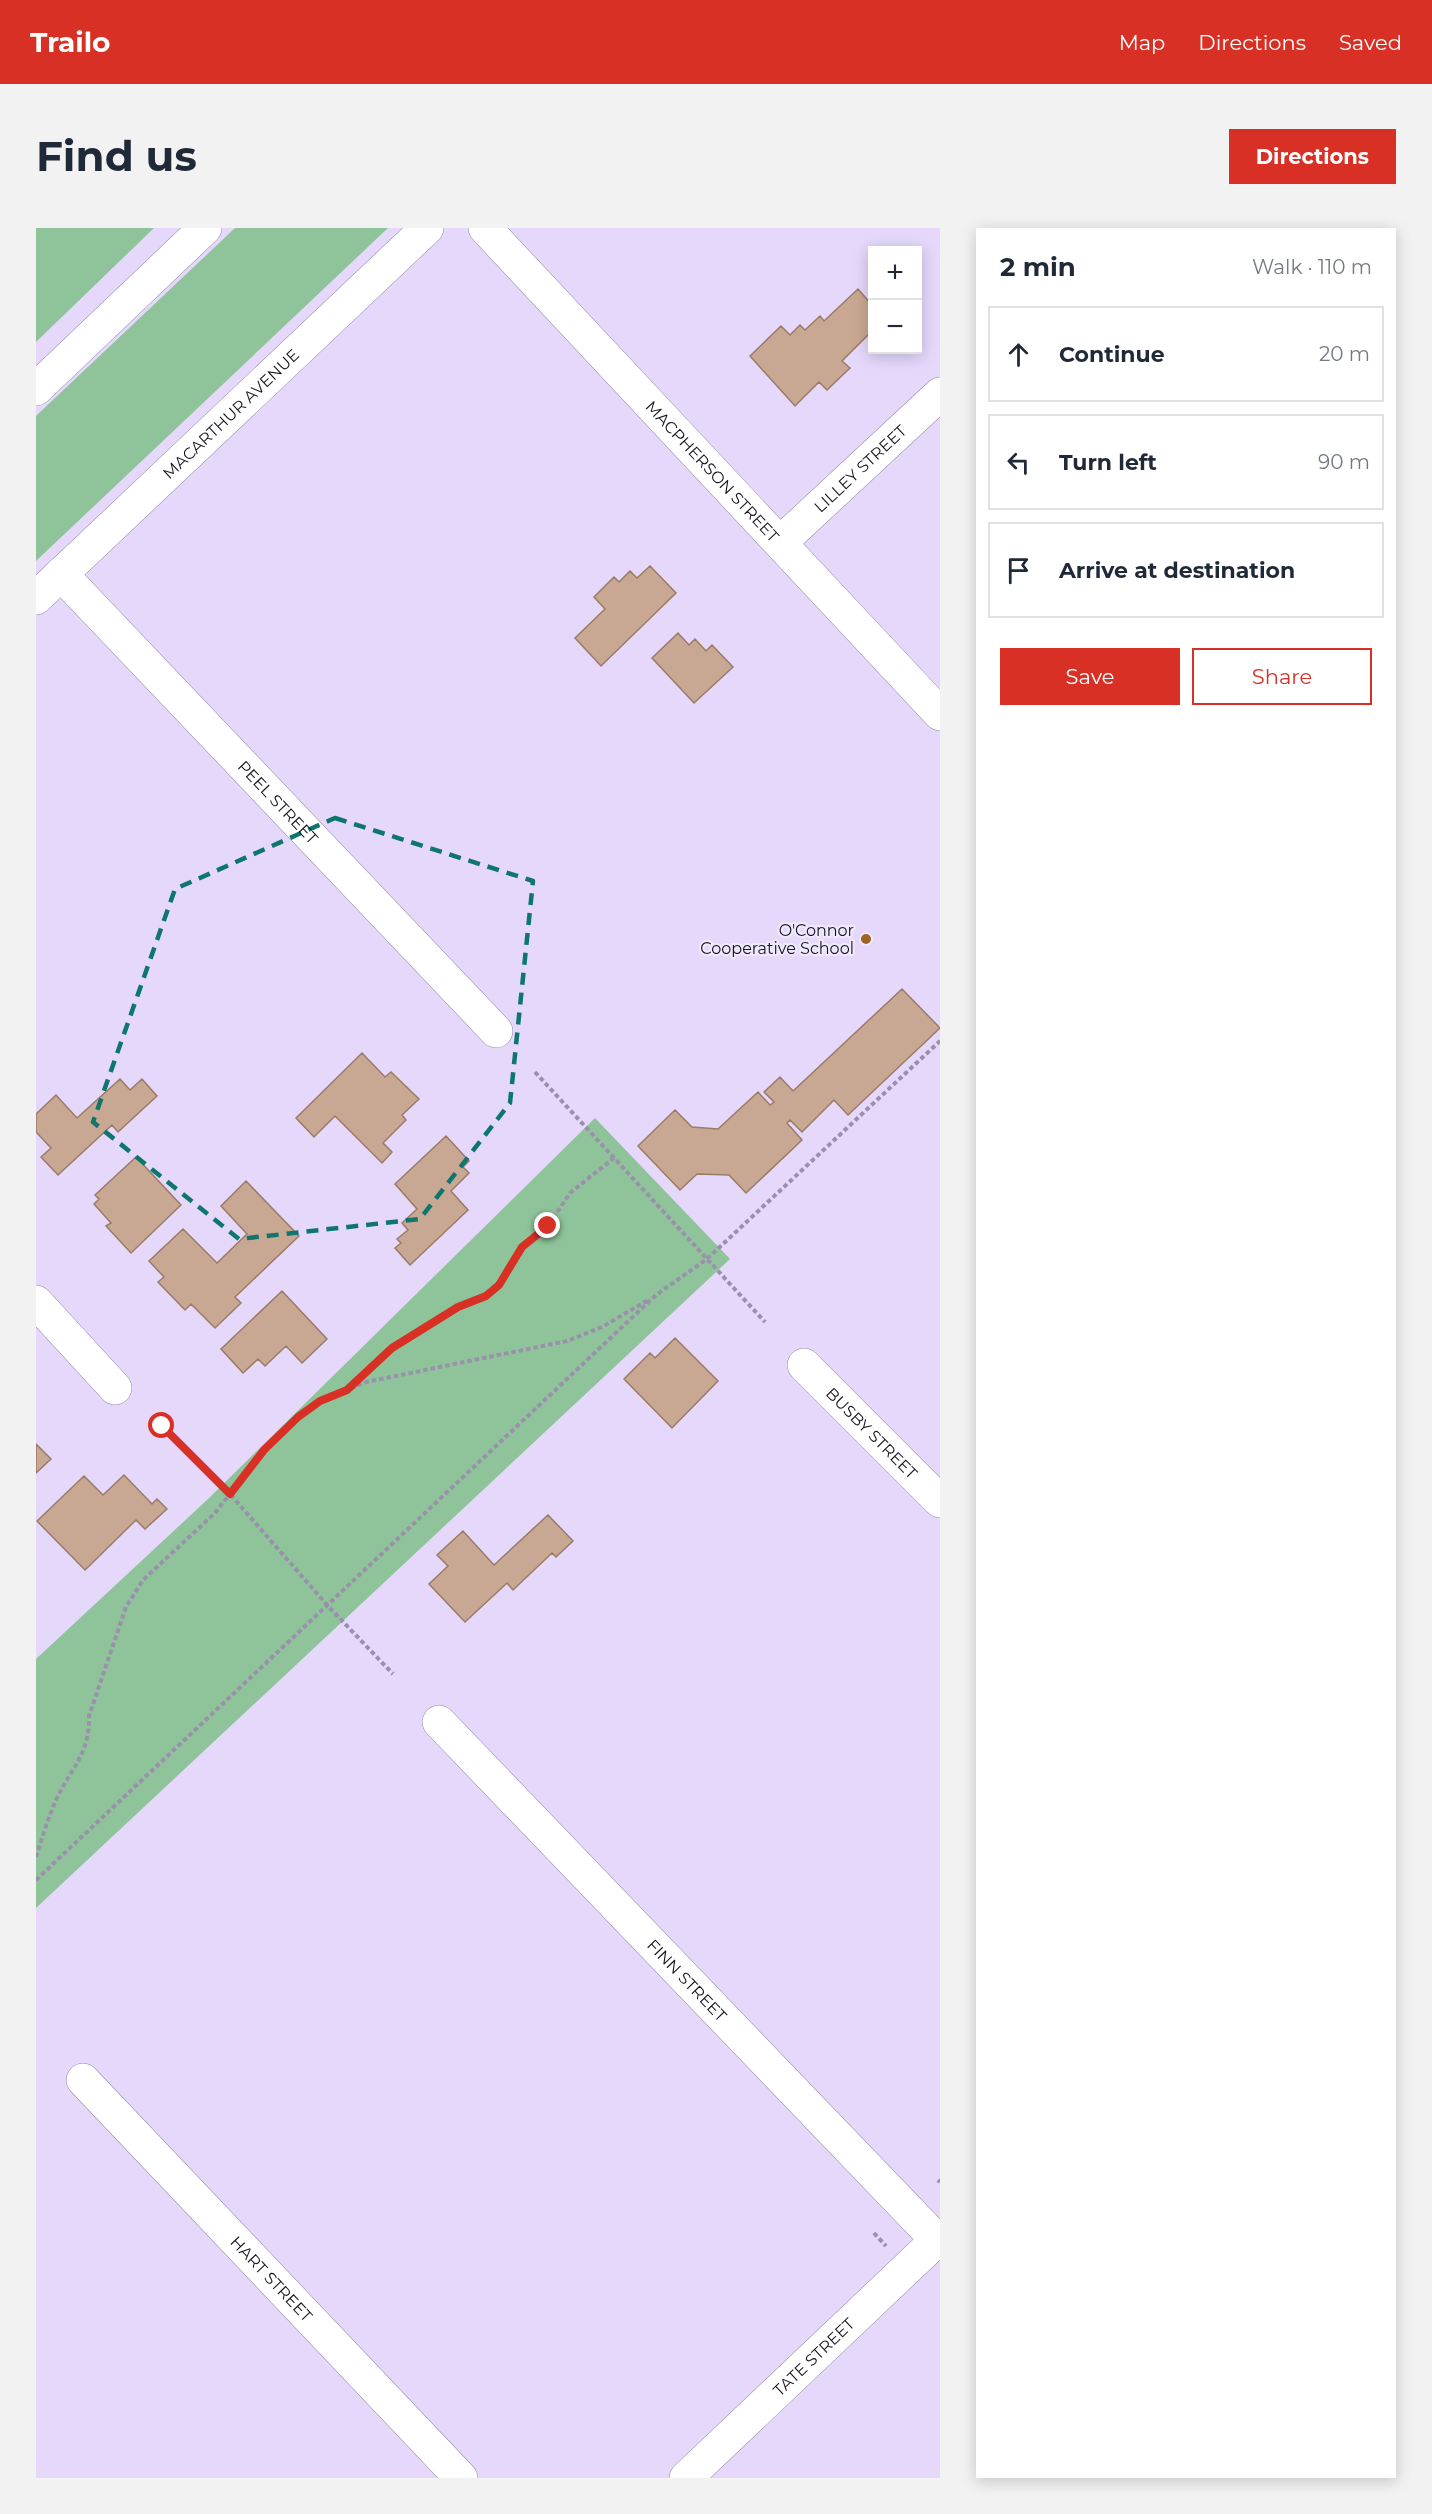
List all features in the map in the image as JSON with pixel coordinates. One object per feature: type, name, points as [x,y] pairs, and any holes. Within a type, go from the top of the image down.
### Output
[{"type":"street","points":[[36,389],[205,228]]},
{"type":"street","name":"MACARTHUR AVENUE","points":[[36,598],[427,228]]},
{"type":"street","name":"MACPHERSON STREET","points":[[485,228],[940,714]]},
{"type":"street","name":"LILLEY STREET","points":[[781,542],[940,394]]},
{"type":"street","name":"PEEL STREET","points":[[61,574],[496,1031]]},
{"type":"street","points":[[36,1302],[115,1388]]},
{"type":"street","name":"BUSBY STREET","points":[[804,1365],[940,1501]]},
{"type":"street","name":"FINN STREET","points":[[439,1722],[938,2238]]},
{"type":"street","name":"HART STREET","points":[[83,2080],[461,2478]]},
{"type":"street","name":"TATE STREET","points":[[686,2478],[938,2238]]},
{"type":"path","points":[[36,1857],[56,1801],[84,1751],[90,1735],[89,1716],[126,1607],[143,1580],[215,1513],[264,1450],[298,1417],[320,1401],[366,1382],[567,1341],[602,1326],[656,1295],[707,1259],[940,1041]]},
{"type":"path","points":[[535,1072],[765,1322]]},
{"type":"path","points":[[347,1390],[392,1348],[458,1307],[486,1296],[499,1285],[522,1247],[548,1226],[570,1193],[614,1158]]},
{"type":"path","points":[[36,1880],[656,1295]]},
{"type":"path","points":[[162,1426],[230,1494],[327,1605],[393,1674]]},
{"type":"highlighted area","points":[[335,818],[533,881],[510,1103],[420,1219],[239,1239],[93,1122],[175,889]]},
{"type":"green space","points":[[36,228],[154,228],[36,342]]},
{"type":"green space","points":[[235,228],[388,228],[36,561],[36,416]]},
{"type":"green space","points":[[595,1118],[730,1259],[36,1908],[36,1659],[208,1499]]},
{"type":"building","points":[[858,289],[868,300],[868,335],[842,361],[850,368],[827,390],[819,382],[795,406],[750,356],[781,326],[790,335],[800,325],[805,330],[820,316],[824,321]]},
{"type":"building","points":[[650,566],[676,593],[601,666],[575,638],[605,609],[594,597],[614,577],[619,582],[630,571],[637,578]]},
{"type":"building","points":[[678,633],[689,645],[695,639],[706,651],[712,645],[733,667],[694,703],[652,658]]},
{"type":"building","points":[[902,989],[940,1028],[848,1115],[834,1100],[802,1132],[790,1120],[787,1123],[802,1140],[746,1193],[729,1175],[697,1174],[680,1190],[638,1146],[675,1110],[692,1127],[718,1129],[758,1092],[770,1105],[774,1102],[764,1092],[780,1077],[793,1091]]},
{"type":"building","points":[[362,1053],[385,1077],[391,1072],[419,1099],[402,1115],[406,1120],[383,1143],[392,1152],[382,1163],[335,1116],[314,1137],[296,1118]]},
{"type":"building","points":[[120,1079],[130,1090],[142,1079],[157,1096],[118,1132],[112,1125],[58,1175],[41,1157],[51,1148],[36,1132],[36,1114],[56,1095],[77,1118]]},
{"type":"building","points":[[446,1136],[469,1161],[463,1167],[469,1173],[451,1191],[468,1210],[410,1265],[395,1248],[401,1243],[397,1239],[408,1230],[402,1223],[417,1209],[395,1184]]},
{"type":"building","points":[[136,1157],[181,1205],[131,1253],[106,1226],[111,1223],[94,1204],[99,1199],[95,1195]]},
{"type":"building","points":[[246,1181],[299,1236],[235,1297],[241,1303],[215,1328],[191,1304],[185,1310],[158,1282],[164,1277],[149,1261],[183,1229],[217,1263],[247,1234],[221,1206]]},
{"type":"building","points":[[282,1291],[327,1339],[302,1363],[286,1346],[265,1366],[258,1359],[243,1373],[221,1349]]},
{"type":"building","points":[[675,1338],[718,1381],[672,1428],[624,1379],[650,1353],[655,1358]]},
{"type":"building","points":[[36,1444],[51,1459],[36,1473]]},
{"type":"building","points":[[124,1475],[152,1504],[157,1499],[167,1509],[145,1529],[136,1520],[85,1570],[37,1521],[84,1476],[103,1495]]},
{"type":"building","points":[[548,1515],[573,1541],[556,1557],[552,1553],[513,1590],[507,1583],[465,1622],[429,1584],[448,1566],[437,1555],[463,1531],[494,1565]]},
{"type":"place","name":"O'Connor Cooperative School","points":[[866,939]]},
{"type":"route","points":[[162,1426],[230,1494],[264,1450],[298,1417],[320,1401],[347,1390],[392,1348],[458,1307],[486,1296],[499,1285],[511,1261],[522,1247],[548,1226]]}]
